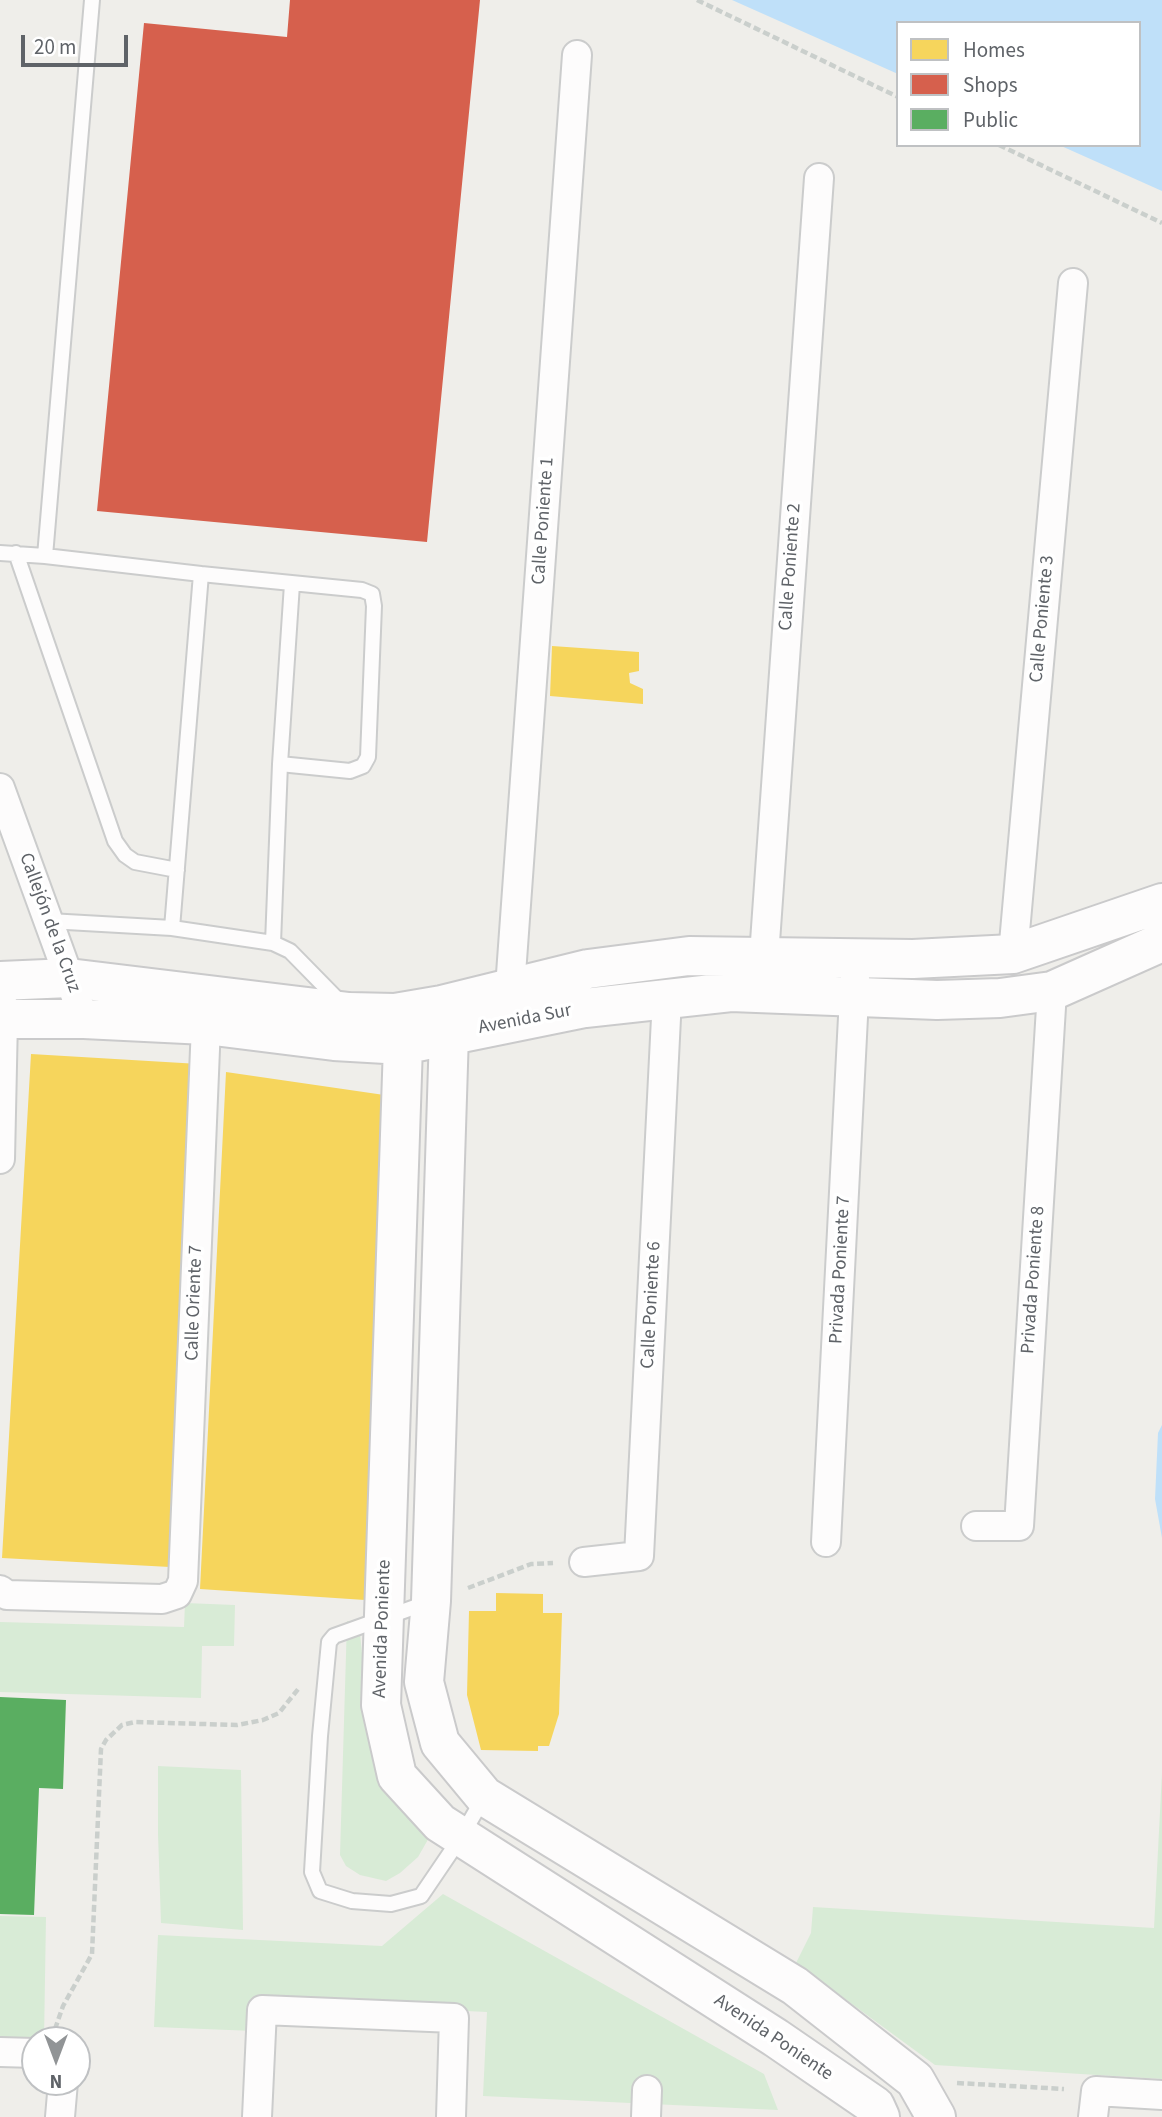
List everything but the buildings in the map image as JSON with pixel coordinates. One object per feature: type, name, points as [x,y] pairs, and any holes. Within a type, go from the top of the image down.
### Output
[{"type":"street","name":"Calle Poniente 1","points":[[510,988],[577,55]]},
{"type":"street","name":"Calle Poniente 2","points":[[764,956],[819,178]]},
{"type":"street","name":"Calle Poniente 3","points":[[1013,954],[1073,284]]},
{"type":"street","name":"Callejón de la Cruz","points":[[0,788],[85,1019]]},
{"type":"street","name":"Avenida Sur","points":[[446,1020],[510,988],[588,969],[689,956],[971,958],[1013,954],[1162,903]]},
{"type":"street","name":"Avenida Sur","points":[[2,1019],[85,1019],[206,1025],[334,1041],[446,1020],[731,992],[937,1000],[1000,998],[1052,991],[1162,942]]},
{"type":"street","name":"Privada Poniente 7","points":[[826,1542],[855,958]]},
{"type":"street","name":"Avenida Sur","points":[[0,981],[69,978],[349,1012],[399,1029]]},
{"type":"street","points":[[0,981],[0,1159]]},
{"type":"street","name":"Privada Poniente 8","points":[[976,1526],[1019,1526],[1052,991]]},
{"type":"street","name":"Calle Poniente 6","points":[[584,1562],[639,1556],[667,998]]},
{"type":"street","points":[[446,1020],[431,1601],[424,1682],[440,1743],[484,1796],[794,1986],[915,2080],[936,2117]]},
{"type":"street","name":"Calle Oriente 7","points":[[0,1590],[7,1595],[162,1599],[177,1594],[183,1581],[206,1025]]},
{"type":"street","name":"Avenida Poniente","points":[[399,1029],[381,1706],[397,1776],[440,1823],[776,2038],[875,2106],[880,2117]]},
{"type":"street","points":[[257,2117],[262,2010],[454,2018],[451,2117]]},
{"type":"street","points":[[0,2052],[21,2053]]},
{"type":"street","points":[[1095,2104],[1162,2095]]},
{"type":"street","points":[[61,2117],[62,2096]]},
{"type":"lane","points":[[45,556],[92,0]]},
{"type":"lane","points":[[0,553],[362,590],[372,594],[374,606],[368,757],[363,766],[350,771],[280,764]]},
{"type":"lane","points":[[16,553],[115,841],[125,855],[135,862],[177,870]]},
{"type":"lane","points":[[172,928],[201,574]]},
{"type":"lane","points":[[273,943],[280,764],[292,584]]},
{"type":"lane","points":[[49,921],[172,928],[273,943],[290,951],[349,1012]]},
{"type":"lane","points":[[431,1601],[334,1636],[327,1650],[312,1872],[320,1891],[352,1901],[391,1904],[421,1896],[461,1837],[484,1796]]},
{"type":"path","points":[[697,0],[896,96]]},
{"type":"path","points":[[1003,147],[1162,223]]},
{"type":"path","points":[[431,1601],[531,1564],[584,1562]]},
{"type":"path","points":[[56,2026],[63,2006],[92,1954],[101,1749],[106,1740],[122,1725],[135,1722],[237,1725],[263,1720],[279,1713],[327,1650]]},
{"type":"path","points":[[915,2080],[1095,2104]]},
{"type":"green space","points":[[185,1603],[235,1605],[234,1646],[202,1646],[201,1698],[0,1692],[0,1622],[184,1627]]},
{"type":"green space","points":[[347,1621],[359,1623],[370,1735],[430,1836],[418,1857],[386,1881],[360,1875],[346,1866],[340,1855]]},
{"type":"green space","points":[[158,1766],[241,1770],[243,1930],[161,1923]]},
{"type":"green space","points":[[1162,1773],[1162,2079],[935,2065],[796,1963],[811,1933],[813,1907],[1154,1928]]},
{"type":"green space","points":[[443,1894],[764,2074],[778,2110],[483,2096],[487,2012],[256,2001],[254,2031],[154,2027],[158,1935],[382,1946]]},
{"type":"green space","points":[[0,1916],[46,1917],[44,2026],[21,2026],[21,2039],[0,2038]]},
{"type":"water","points":[[732,0],[1162,0],[1162,191],[1063,147],[1141,147],[1141,21],[896,21],[896,73]]},
{"type":"water","points":[[1162,1425],[1162,1538],[1155,1499],[1158,1433]]}]
